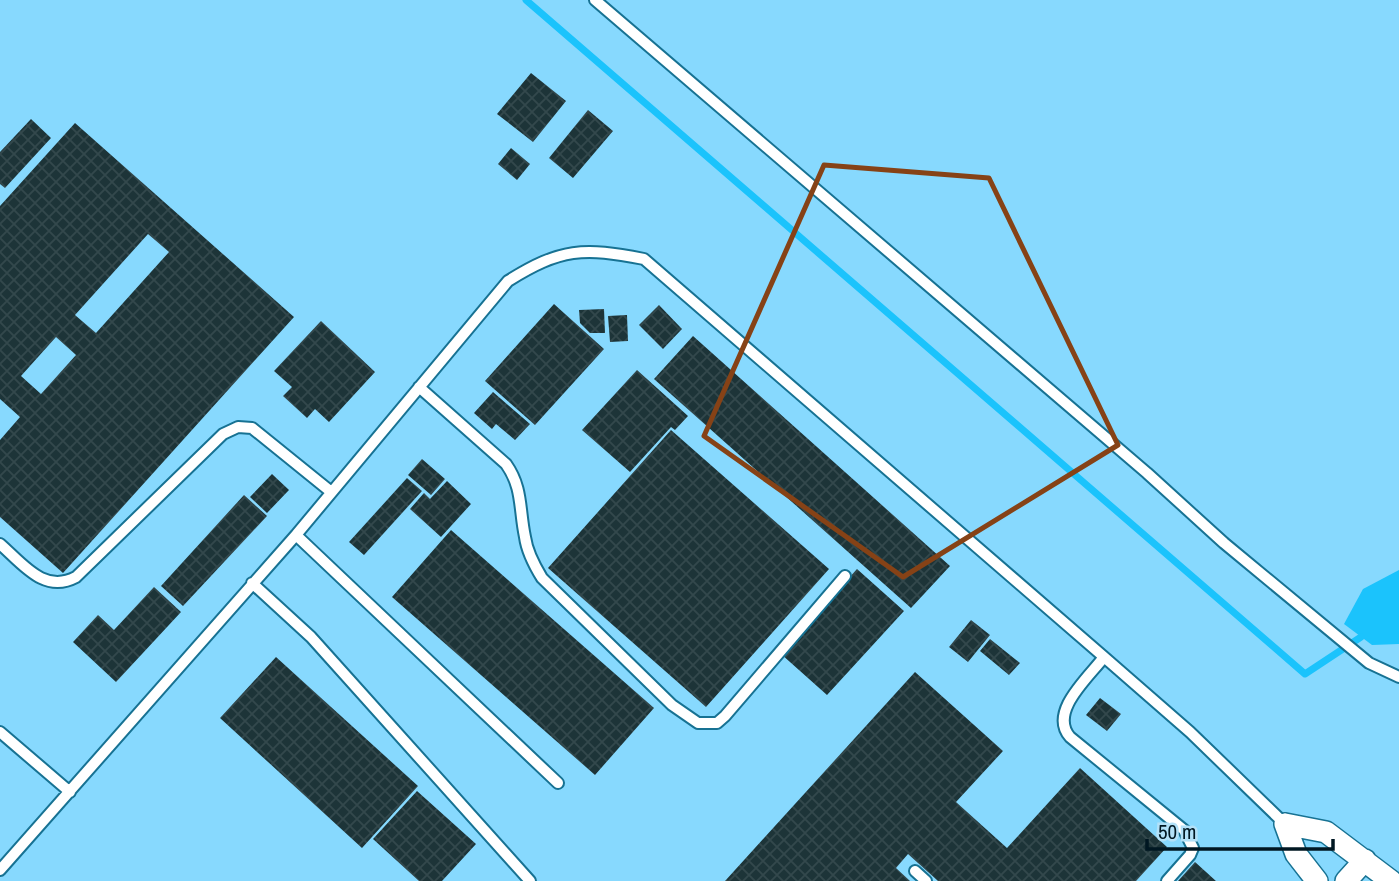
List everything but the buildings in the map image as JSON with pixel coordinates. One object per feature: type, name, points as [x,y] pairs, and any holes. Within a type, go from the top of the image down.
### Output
[{"type":"street","points":[[1285,824],[1326,832],[1391,881]]},
{"type":"street","points":[[1285,824],[1296,854],[1317,881]]},
{"type":"street","points":[[1346,881],[1365,860]]},
{"type":"lane","points":[[595,0],[1317,620],[1369,663],[1399,677]]},
{"type":"lane","points":[[0,870],[296,535],[508,281],[541,260],[580,250],[644,259],[1190,732],[1285,824]]},
{"type":"lane","points":[[419,387],[506,464],[516,478],[521,494],[524,537],[541,578],[672,705],[698,723],[717,723],[725,716],[845,576]]},
{"type":"lane","points":[[0,544],[47,583],[63,584],[76,577],[223,434],[238,427],[252,428],[330,491]]},
{"type":"lane","points":[[296,535],[558,783]]},
{"type":"lane","points":[[252,583],[311,637],[530,881]]},
{"type":"lane","points":[[1104,657],[1065,708],[1063,726],[1070,737],[1184,830],[1193,848],[1167,881]]},
{"type":"lane","points":[[0,732],[70,792]]},
{"type":"lane","points":[[915,871],[926,881]]},
{"type":"highlighted area","points":[[824,165],[989,178],[1118,445],[903,577],[704,436]]},
{"type":"water","points":[[1399,570],[1399,644],[1372,645],[1344,624],[1363,589]]},
{"type":"waterway","points":[[526,0],[1305,674],[1361,637]]}]
